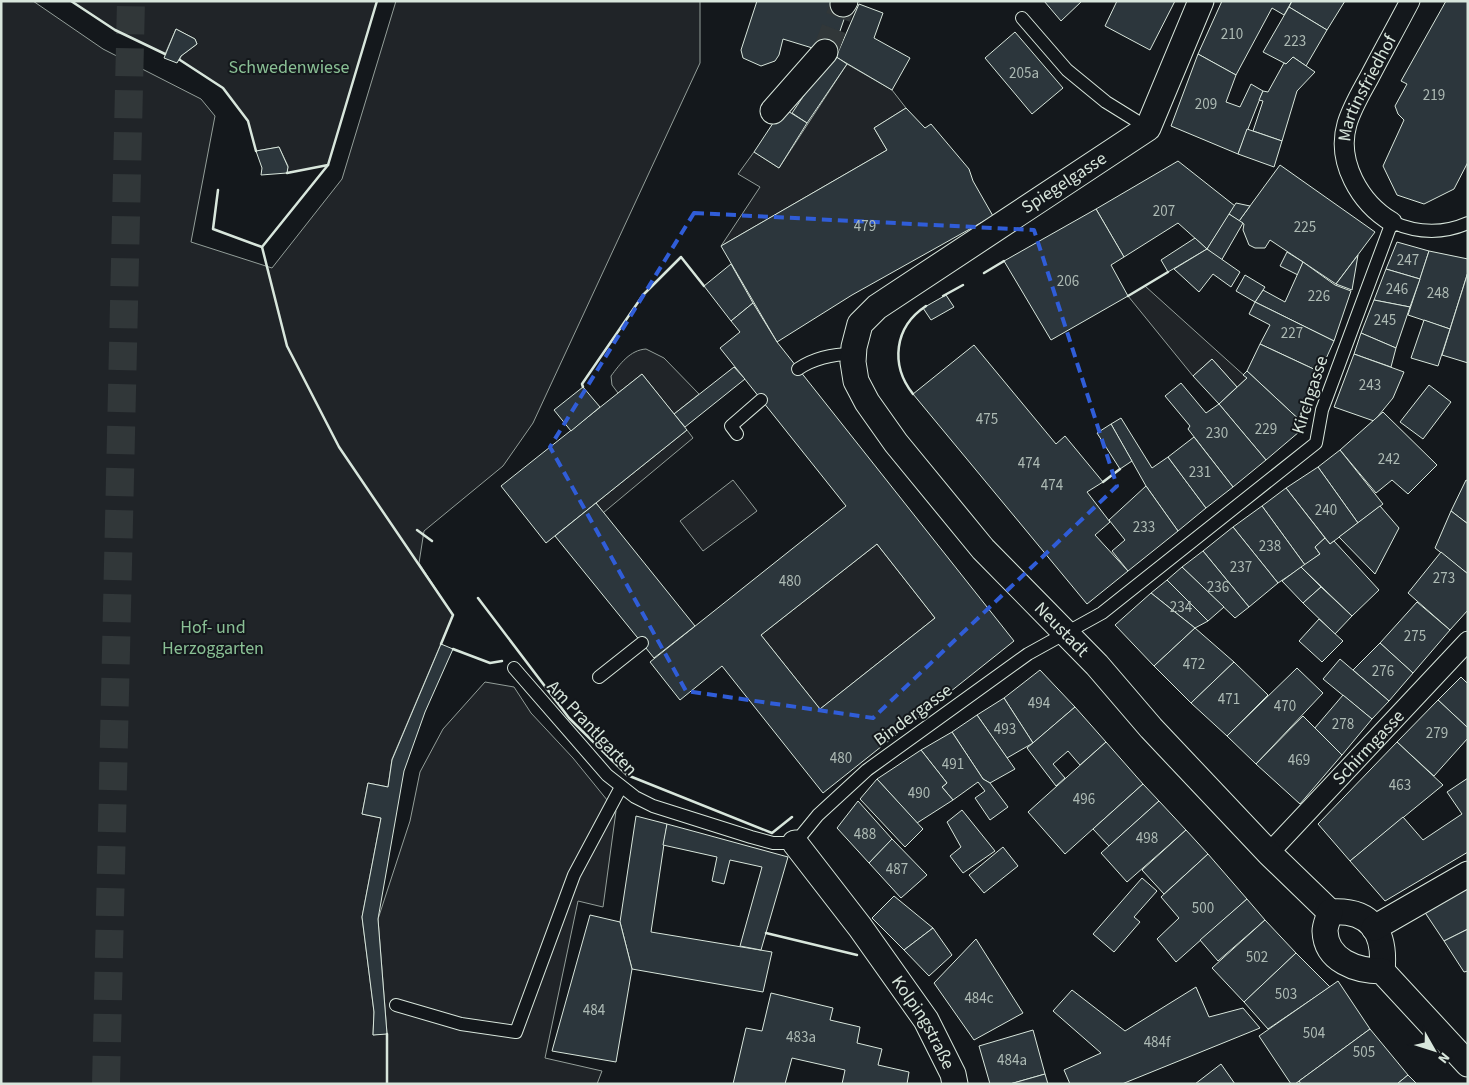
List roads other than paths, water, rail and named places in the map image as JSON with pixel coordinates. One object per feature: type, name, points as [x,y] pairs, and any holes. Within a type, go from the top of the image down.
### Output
[{"type":"street","points":[[1148,128],[1201,1]]},
{"type":"street","name":"Martinsfriedhof","points":[[1392,222],[1366,202],[1357,189],[1347,163],[1345,149],[1346,125],[1410,1]]},
{"type":"street","points":[[773,111],[825,52]]},
{"type":"street","name":"Spiegelgasse","points":[[867,317],[877,307],[915,280],[1148,128]]},
{"type":"street","name":"Neustadt","points":[[867,317],[856,334],[853,354],[856,381],[867,402],[896,443],[983,549],[1066,633],[1151,728],[1269,853],[1330,912]]},
{"type":"street","name":"Schirmgasse","points":[[1269,853],[1468,641]]},
{"type":"street","name":"Kolpingstraße","points":[[795,843],[886,963],[926,1020],[953,1074],[955,1084]]},
{"type":"street","points":[[1374,928],[1468,874]]},
{"type":"street","points":[[1382,971],[1384,953],[1380,935],[1374,928],[1364,917],[1348,911],[1330,912],[1325,930],[1329,947],[1344,964],[1364,971],[1382,971],[1468,1064]]},
{"type":"lane","points":[[1022,18],[1067,70],[1106,102],[1148,128]]},
{"type":"lane","points":[[1392,222],[1413,230],[1431,232],[1446,230],[1468,223]]},
{"type":"lane","name":"Kirchgasse","points":[[1066,633],[1088,623],[1102,613],[1316,443],[1325,402],[1392,222]]},
{"type":"lane","points":[[798,369],[808,362],[822,358],[853,354]]},
{"type":"lane","points":[[737,434],[731,426],[761,400]]},
{"type":"lane","name":"Bindergasse","points":[[795,843],[818,815],[867,770],[1028,654],[1066,633]]},
{"type":"lane","points":[[599,677],[642,642]]},
{"type":"lane","name":"Am Prantlgarten","points":[[514,668],[607,775],[621,787],[653,806],[773,843],[795,843]]},
{"type":"lane","points":[[396,1005],[461,1024],[516,1032],[574,875],[621,787]]},
{"type":"tunnel","points":[[106,1084],[131,1]]},
{"type":"tunnel","points":[[825,52],[843,4]]},
{"type":"park label","name":"Schwedenwiese","points":[[289,67]]},
{"type":"park label","name":"Hof- und Herzoggarten","points":[[213,638]]}]
